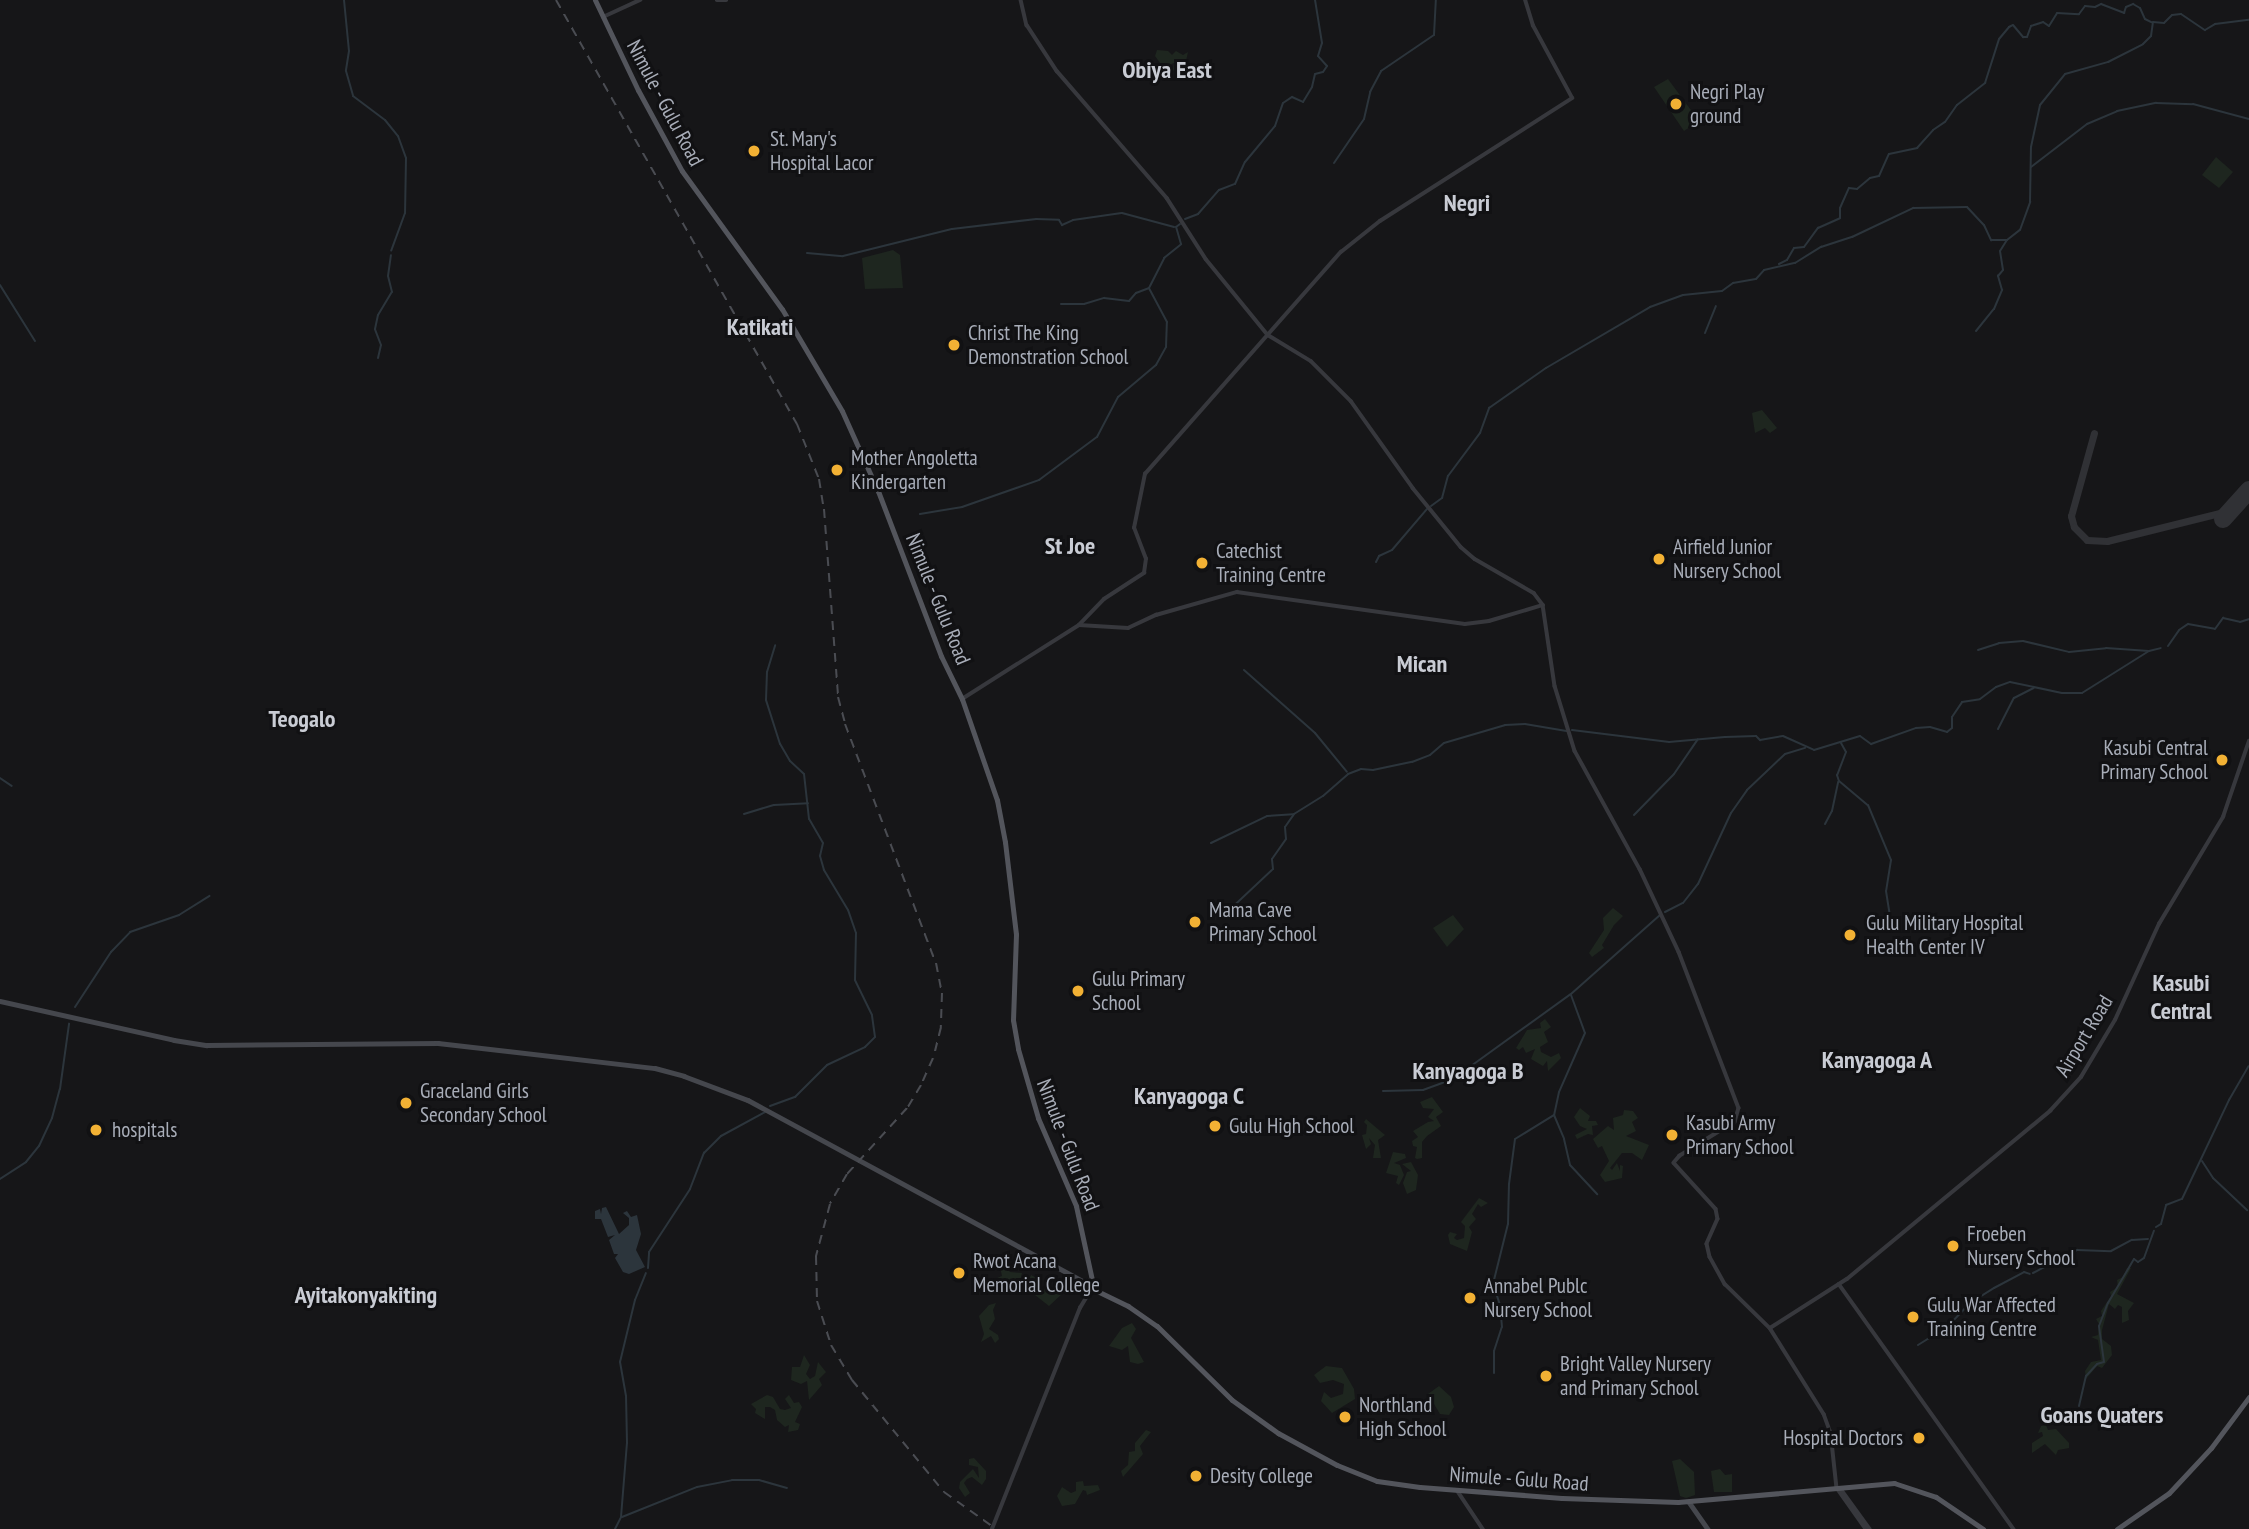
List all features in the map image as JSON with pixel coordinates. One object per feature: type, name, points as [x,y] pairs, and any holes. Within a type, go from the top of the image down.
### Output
[{"type":"main road","name":"Nimule - Gulu Road","points":[[595,0],[682,171],[782,309],[837,401],[878,491],[941,656],[962,699],[997,800],[1005,842],[1016,934],[1013,1020],[1018,1049],[1038,1118],[1076,1206],[1089,1285],[1157,1326],[1232,1400],[1289,1439],[1338,1465],[1377,1480],[1457,1490],[1613,1501],[1689,1502],[1885,1483],[1908,1486],[1936,1497],[1983,1529]]},
{"type":"main road","points":[[0,1000],[191,1043],[244,1047],[438,1043],[655,1068],[748,1100],[1089,1285]]},
{"type":"main road","points":[[2118,1529],[2169,1493],[2211,1448],[2249,1397]]},
{"type":"main road","points":[[1689,1502],[1709,1529]]},
{"type":"street","points":[[603,17],[640,0]]},
{"type":"street","points":[[717,0],[726,0]]},
{"type":"street","points":[[1021,0],[1027,25],[1057,71],[1167,198],[1206,259],[1268,335],[1310,360],[1351,401],[1424,502],[1461,547],[1475,559],[1534,593],[1543,605],[1547,646],[1571,742],[1640,869],[1679,952],[1739,1108],[1735,1122],[1680,1156],[1674,1163],[1716,1209],[1718,1219],[1707,1244],[1710,1257],[1725,1284],[1770,1328],[1828,1423],[1839,1487],[1868,1529]]},
{"type":"street","points":[[962,699],[1079,625],[1107,597],[1144,573],[1146,559],[1134,528],[1145,474],[1355,239],[1572,98],[1533,26],[1525,0]]},
{"type":"street","points":[[1079,625],[1128,628],[1156,615],[1237,592],[1428,621],[1473,624],[1543,605]]},
{"type":"street","name":"Airport Road","points":[[1770,1328],[1851,1275],[2050,1111],[2081,1077],[2115,1020],[2159,924],[2219,825],[2249,741]]},
{"type":"street","points":[[1839,1284],[2014,1529]]},
{"type":"street","points":[[992,1529],[1089,1285]]},
{"type":"street","points":[[1457,1490],[1483,1529]]},
{"type":"shaded area","points":[[1157,50],[1168,51],[1172,55],[1176,51],[1183,55],[1188,52],[1186,61],[1177,65],[1181,76],[1173,70],[1174,63],[1163,67],[1155,56]]},
{"type":"shaded area","name":"Negri Play ground","points":[[1668,79],[1699,121],[1684,131],[1654,87]]},
{"type":"shaded area","points":[[2216,157],[2233,172],[2219,188],[2202,175]]},
{"type":"shaded area","points":[[893,250],[900,255],[903,288],[865,289],[862,258]]},
{"type":"shaded area","points":[[1762,410],[1777,428],[1770,433],[1765,428],[1755,433],[1752,413]]},
{"type":"shaded area","points":[[1613,908],[1623,916],[1602,945],[1604,948],[1592,957],[1589,953],[1604,930],[1603,918]]},
{"type":"shaded area","points":[[1453,915],[1464,929],[1447,947],[1433,928]]},
{"type":"shaded area","points":[[1545,1019],[1551,1027],[1544,1032],[1548,1042],[1540,1047],[1541,1052],[1551,1057],[1559,1053],[1561,1058],[1548,1071],[1547,1061],[1543,1066],[1531,1059],[1535,1049],[1526,1053],[1523,1047],[1519,1050],[1516,1048],[1527,1030],[1541,1028],[1540,1023]]},
{"type":"shaded area","points":[[1432,1097],[1443,1112],[1436,1117],[1441,1126],[1422,1142],[1422,1158],[1417,1159],[1417,1147],[1413,1146],[1412,1141],[1418,1137],[1413,1131],[1434,1121],[1428,1117],[1434,1109],[1423,1108],[1420,1102]]},
{"type":"shaded area","points":[[1580,1108],[1590,1116],[1588,1121],[1596,1121],[1598,1125],[1592,1126],[1593,1135],[1588,1134],[1577,1139],[1575,1135],[1587,1129],[1580,1126],[1574,1117]]},
{"type":"shaded area","points":[[1624,1110],[1633,1111],[1638,1118],[1632,1122],[1636,1131],[1626,1136],[1649,1145],[1642,1160],[1632,1153],[1622,1153],[1610,1168],[1612,1170],[1617,1163],[1620,1171],[1620,1165],[1623,1166],[1622,1178],[1605,1182],[1600,1175],[1609,1161],[1602,1146],[1598,1148],[1593,1139],[1608,1126],[1614,1130],[1613,1118],[1623,1115]]},
{"type":"shaded area","points":[[1366,1119],[1385,1135],[1378,1140],[1381,1158],[1373,1158],[1375,1145],[1369,1138],[1371,1144],[1366,1149],[1362,1135],[1366,1134]]},
{"type":"shaded area","points":[[1393,1152],[1405,1154],[1406,1158],[1394,1163],[1400,1165],[1404,1175],[1399,1185],[1396,1183],[1398,1176],[1386,1173]]},
{"type":"shaded area","points":[[1411,1162],[1418,1175],[1416,1190],[1407,1194],[1403,1183],[1407,1172],[1411,1171],[1402,1164]]},
{"type":"shaded area","points":[[1479,1198],[1488,1203],[1481,1207],[1478,1204],[1472,1214],[1476,1219],[1469,1227],[1472,1232],[1467,1251],[1450,1244],[1450,1232],[1457,1234],[1454,1238],[1457,1240],[1464,1238],[1465,1226],[1461,1222]]},
{"type":"shaded area","points":[[606,1207],[619,1234],[629,1225],[629,1218],[623,1213],[627,1211],[631,1217],[637,1215],[641,1234],[636,1250],[645,1267],[629,1274],[623,1272],[615,1258],[618,1254],[614,1254],[609,1240],[615,1235],[608,1237],[601,1219],[595,1219],[595,1211],[600,1209],[601,1214],[602,1208]]},
{"type":"shaded area","points":[[1003,1265],[1010,1272],[1022,1273],[1020,1281],[1016,1281],[1016,1289],[1011,1293],[1004,1282],[999,1288],[996,1284],[997,1278],[1002,1276],[1000,1267]]},
{"type":"shaded area","points":[[2127,1268],[2131,1268],[2117,1294],[2134,1303],[2128,1311],[2129,1320],[2122,1323],[2122,1307],[2118,1305],[2115,1309],[2109,1304],[2102,1339],[2111,1346],[2112,1355],[2102,1368],[2097,1366],[2086,1379],[2085,1371],[2091,1362],[2101,1360],[2098,1340],[2091,1337],[2098,1335],[2099,1324],[2096,1319],[2102,1316],[2101,1311],[2111,1296],[2110,1292],[2118,1287],[2117,1280],[2123,1277]]},
{"type":"shaded area","points":[[1031,1275],[1042,1281],[1035,1286],[1039,1292],[1046,1285],[1056,1290],[1069,1278],[1075,1282],[1049,1306],[1026,1288]]},
{"type":"shaded area","points":[[996,1303],[993,1310],[995,1319],[989,1329],[998,1335],[999,1339],[995,1343],[991,1336],[981,1342],[984,1334],[979,1316],[989,1305]]},
{"type":"shaded area","points":[[1132,1323],[1136,1329],[1131,1338],[1144,1362],[1138,1364],[1130,1362],[1128,1346],[1122,1350],[1109,1346],[1122,1328]]},
{"type":"shaded area","points":[[804,1355],[810,1365],[806,1374],[810,1379],[815,1376],[818,1362],[826,1372],[819,1379],[822,1385],[809,1400],[807,1381],[801,1384],[791,1380],[792,1367],[800,1367]]},
{"type":"shaded area","points":[[1326,1366],[1342,1368],[1354,1389],[1355,1399],[1332,1413],[1321,1401],[1324,1392],[1331,1398],[1343,1394],[1344,1384],[1333,1380],[1320,1383],[1314,1375]]},
{"type":"shaded area","points":[[1439,1386],[1451,1397],[1454,1407],[1449,1415],[1440,1414],[1428,1394]]},
{"type":"shaded area","points":[[767,1395],[773,1397],[780,1409],[791,1408],[785,1399],[789,1395],[794,1403],[799,1402],[802,1407],[795,1422],[800,1424],[798,1430],[788,1432],[789,1425],[785,1427],[777,1420],[775,1410],[770,1407],[765,1407],[765,1419],[755,1413],[756,1409],[751,1404]]},
{"type":"shaded area","points":[[2046,1425],[2048,1430],[2056,1429],[2069,1443],[2069,1448],[2058,1450],[2056,1455],[2045,1444],[2032,1453],[2032,1443],[2043,1436],[2042,1432],[2038,1433],[2041,1426]]},
{"type":"shaded area","points":[[1146,1430],[1151,1432],[1140,1446],[1143,1454],[1123,1477],[1121,1471],[1128,1465],[1129,1452],[1135,1451],[1135,1443]]},
{"type":"shaded area","points":[[974,1458],[986,1471],[986,1479],[982,1485],[972,1477],[967,1479],[964,1483],[970,1493],[965,1497],[959,1488],[960,1482],[973,1469],[979,1478],[978,1467],[969,1465],[969,1459]]},
{"type":"shaded area","points":[[1680,1459],[1694,1472],[1695,1495],[1686,1498],[1680,1496],[1672,1461]]},
{"type":"shaded area","points":[[1720,1469],[1725,1475],[1732,1474],[1732,1492],[1714,1492],[1711,1471]]},
{"type":"shaded area","points":[[1083,1481],[1084,1486],[1098,1485],[1100,1490],[1087,1495],[1083,1490],[1075,1504],[1062,1506],[1057,1496],[1062,1487],[1071,1493],[1076,1491],[1076,1482]]},
{"type":"waterway","points":[[344,0],[349,51],[346,71],[353,96],[385,120],[398,136],[406,158],[405,213],[391,251]]},
{"type":"waterway","points":[[1185,219],[1198,214],[1219,190],[1235,184],[1245,162],[1275,126],[1283,103],[1292,97],[1303,102],[1312,87],[1315,74],[1323,72],[1327,66],[1318,56],[1322,43],[1315,0]]},
{"type":"waterway","points":[[1334,163],[1364,119],[1370,92],[1381,71],[1434,35],[1436,0]]},
{"type":"waterway","points":[[1779,264],[1787,260],[1794,248],[1804,247],[1818,228],[1840,218],[1840,208],[1849,188],[1857,189],[1870,178],[1879,176],[1889,154],[1917,148],[1933,130],[1945,122],[1957,105],[1985,83],[1999,39],[2009,27],[2013,25],[2023,37],[2027,37],[2031,26],[2043,22],[2049,26],[2057,13],[2079,14],[2085,6],[2095,7],[2101,4],[2124,13],[2126,7],[2133,4],[2140,8],[2145,19],[2151,22]]},
{"type":"waterway","points":[[1431,506],[1442,498],[1448,476],[1480,433],[1489,408],[1546,368],[1650,307],[1683,295],[1722,291],[1733,283],[1756,279],[1764,270],[1795,263],[1821,247],[1852,237],[1913,208],[1967,207],[1984,225],[1991,240],[2007,240],[2020,230],[2030,202],[2031,147],[2040,105],[2065,74],[2108,62],[2143,44],[2151,36],[2153,22],[2164,23],[2172,15],[2181,14],[2205,30],[2215,24],[2249,20]]},
{"type":"waterway","points":[[2031,167],[2087,124],[2117,111],[2156,103],[2193,104],[2249,119]]},
{"type":"waterway","points":[[807,253],[843,256],[952,229],[1036,219],[1059,220],[1062,225],[1073,220],[1122,213],[1174,227]]},
{"type":"waterway","points":[[920,514],[962,507],[1039,480],[1097,437],[1118,397],[1156,365],[1166,347],[1167,322],[1149,288],[1164,258],[1181,244],[1176,227],[1180,224]]},
{"type":"waterway","points":[[1976,331],[1994,309],[2002,290],[1998,276],[2003,270],[2000,251],[2007,240]]},
{"type":"waterway","points":[[378,358],[381,345],[375,329],[378,315],[392,292],[388,276],[391,255]]},
{"type":"waterway","points":[[0,285],[35,341]]},
{"type":"waterway","points":[[1061,304],[1084,304],[1104,298],[1129,301],[1136,293],[1149,288]]},
{"type":"waterway","points":[[1705,333],[1716,306]]},
{"type":"waterway","points":[[1376,562],[1379,556],[1392,550],[1427,509]]},
{"type":"waterway","points":[[2168,646],[2179,630],[2188,624],[2215,629],[2223,618],[2240,622],[2249,619]]},
{"type":"waterway","points":[[1978,650],[1999,643],[2023,641],[2069,652],[2106,648],[2149,651]]},
{"type":"waterway","points":[[770,1106],[795,1097],[827,1065],[865,1047],[875,1037],[872,1015],[855,980],[856,933],[848,910],[824,870],[820,856],[823,843],[809,819],[804,774],[790,761],[780,744],[766,700],[767,672],[775,645]]},
{"type":"waterway","points":[[1572,730],[1669,742],[1756,736],[1760,740],[1783,736],[1814,750],[1860,736],[1871,744],[1916,728],[1930,727],[1947,732],[1952,728],[1952,717],[1962,702],[1980,699],[1996,687],[2010,682],[2062,693],[2082,693],[2149,651],[2161,648]]},
{"type":"waterway","points":[[1244,670],[1315,733],[1347,772]]},
{"type":"waterway","points":[[1998,729],[2014,698],[2034,688]]},
{"type":"waterway","points":[[1224,915],[1273,869],[1272,859],[1286,839],[1285,827],[1294,814],[1323,796],[1348,774],[1361,769],[1373,770],[1412,762],[1430,755],[1444,743],[1505,725],[1525,724],[1566,731]]},
{"type":"waterway","points":[[1634,815],[1674,774],[1698,739]]},
{"type":"waterway","points":[[1841,743],[1846,752],[1837,775],[1839,781],[1868,805],[1891,860],[1886,891],[1892,929]]},
{"type":"waterway","points":[[1665,912],[1683,903],[1698,884],[1731,813],[1747,790],[1785,754],[1805,748]]},
{"type":"waterway","points":[[0,778],[12,786]]},
{"type":"waterway","points":[[1825,824],[1832,811],[1838,782]]},
{"type":"waterway","points":[[744,814],[774,805],[808,803]]},
{"type":"waterway","points":[[1211,843],[1267,816],[1293,814]]},
{"type":"waterway","points":[[75,1007],[111,952],[130,932],[179,915],[210,896]]},
{"type":"waterway","points":[[1383,1091],[1423,1090],[1453,1079],[1571,994],[1660,915]]},
{"type":"waterway","points":[[1571,995],[1585,1033],[1559,1092],[1554,1115],[1564,1139],[1570,1165],[1597,1194]]},
{"type":"waterway","points":[[0,1179],[26,1162],[39,1146],[52,1118],[60,1089],[69,1024]]},
{"type":"waterway","points":[[2156,1227],[2161,1224],[2166,1205],[2182,1199],[2229,1100],[2249,1066]]},
{"type":"waterway","points":[[648,1268],[649,1252],[690,1189],[704,1153],[721,1136],[765,1112]]},
{"type":"waterway","points":[[1494,1373],[1494,1351],[1502,1327],[1500,1305],[1493,1284],[1508,1224],[1509,1184],[1515,1139],[1554,1115]]},
{"type":"waterway","points":[[2202,1161],[2213,1178],[2247,1210]]},
{"type":"waterway","points":[[2079,1406],[2086,1376],[2097,1364],[2104,1362],[2099,1326],[2108,1303],[2134,1259],[2138,1262],[2144,1258],[2154,1231]]},
{"type":"waterway","points":[[2033,1273],[2077,1250],[2111,1251],[2132,1240],[2148,1239]]},
{"type":"waterway","points":[[1948,1326],[1970,1303],[2024,1272],[2030,1274]]},
{"type":"waterway","points":[[615,1529],[621,1517],[627,1443],[626,1396],[620,1362],[635,1300],[646,1273]]},
{"type":"waterway","points":[[1918,1345],[1945,1328]]},
{"type":"waterway","points":[[622,1517],[697,1487],[732,1480],[759,1480],[787,1488]]},
{"type":"taxiway","points":[[2094,433],[2071,516],[2074,527],[2087,540],[2107,541],[2231,510]]},
{"type":"runway","points":[[2223,519],[2249,490]]},
{"type":"railway","points":[[556,0],[797,424],[819,479],[824,509],[838,697],[845,724],[936,963],[942,993],[941,1027],[933,1058],[921,1085],[907,1108],[847,1174],[830,1204],[816,1256],[817,1301],[831,1345],[852,1380],[944,1492],[996,1529]]},
{"type":"place","name":"Negri Play ground","points":[[1676,104]]},
{"type":"place","name":"St. Mary's Hospital Lacor","points":[[754,151]]},
{"type":"place","name":"Christ The King Demonstration School","points":[[954,345]]},
{"type":"place","name":"Mother Angoletta Kindergarten","points":[[837,470]]},
{"type":"place","name":"Airfield Junior Nursery School","points":[[1659,559]]},
{"type":"place","name":"Catechist Training Centre","points":[[1202,563]]},
{"type":"place","name":"Kasubi Central Primary School","points":[[2222,760]]},
{"type":"place","name":"Mama Cave Primary School","points":[[1195,922]]},
{"type":"place","name":"Gulu Military Hospital Health Center IV","points":[[1850,935]]},
{"type":"place","name":"Gulu Primary School","points":[[1078,991]]},
{"type":"place","name":"Graceland Girls Secondary School","points":[[406,1103]]},
{"type":"place","name":"Gulu High School","points":[[1215,1126]]},
{"type":"place","name":"hospitals","points":[[96,1130]]},
{"type":"place","name":"Kasubi Army Primary School","points":[[1672,1135]]},
{"type":"place","name":"Froeben Nursery School","points":[[1953,1246]]},
{"type":"place","name":"Rwot Acana Memorial College","points":[[959,1273]]},
{"type":"place","name":"Annabel Publc Nursery School","points":[[1470,1298]]},
{"type":"place","name":"Gulu War Affected Training Centre","points":[[1913,1317]]},
{"type":"place","name":"Bright Valley Nursery and Primary School","points":[[1546,1376]]},
{"type":"place","name":"Northland High School","points":[[1345,1417]]},
{"type":"place","name":"Hospital Doctors","points":[[1919,1438]]},
{"type":"place","name":"Desity College","points":[[1196,1476]]},
{"type":"district","name":"Obiya East","points":[[1167,70]]},
{"type":"district","name":"Negri","points":[[1467,203]]},
{"type":"district","name":"Katikati","points":[[760,327]]},
{"type":"district","name":"St Joe","points":[[1070,546]]},
{"type":"district","name":"Mican","points":[[1422,664]]},
{"type":"district","name":"Teogalo","points":[[302,719]]},
{"type":"district","name":"Kasubi Central","points":[[2181,997]]},
{"type":"district","name":"Kanyagoga A","points":[[1877,1060]]},
{"type":"district","name":"Kanyagoga B","points":[[1468,1071]]},
{"type":"district","name":"Kanyagoga C","points":[[1189,1096]]},
{"type":"district","name":"Ayitakonyakiting","points":[[366,1295]]},
{"type":"district","name":"Goans Quaters","points":[[2102,1415]]}]
